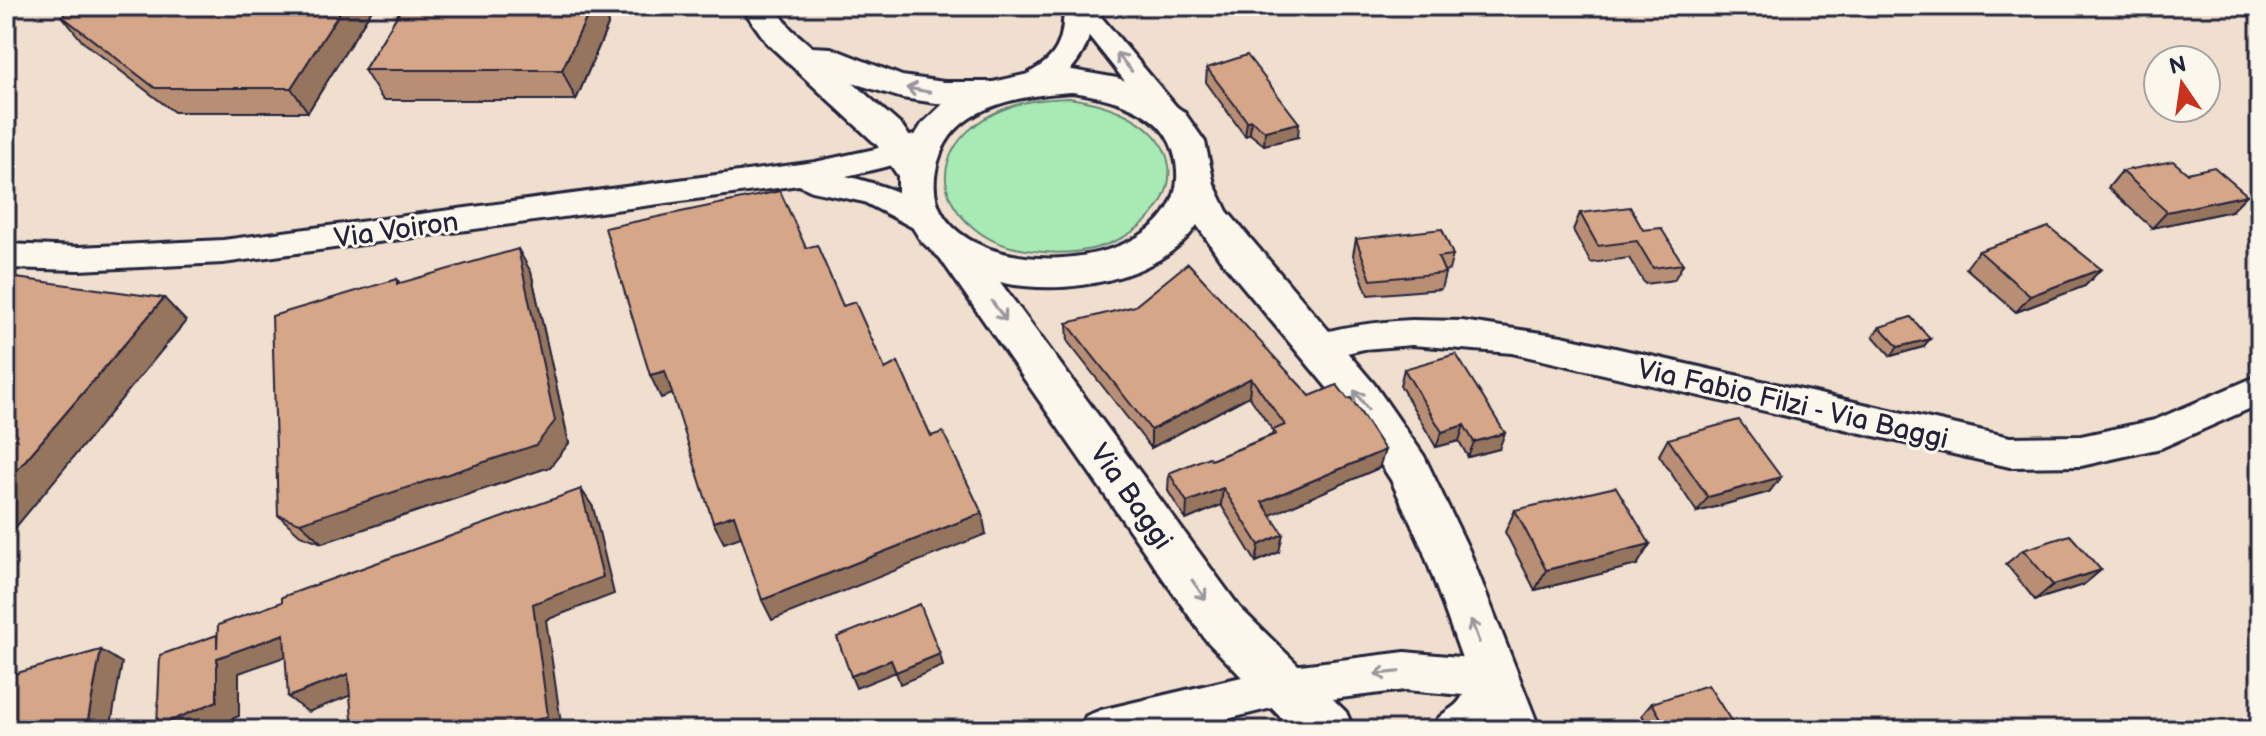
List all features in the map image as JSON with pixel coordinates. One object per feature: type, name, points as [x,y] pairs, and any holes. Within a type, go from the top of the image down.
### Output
[{"type":"main road","points":[[757,6],[779,36],[915,155],[945,120],[968,104],[996,92]]},
{"type":"main road","points":[[779,36],[852,73],[900,87],[950,96],[996,92],[1033,83],[1072,81],[1109,86],[1143,99],[1170,118],[1187,138],[1195,160],[1196,184],[1187,210],[1167,234],[1139,254],[1103,268],[1063,274],[1022,273],[985,264],[942,237]]},
{"type":"main road","name":"Via Baggi","points":[[915,155],[915,191],[920,209],[1223,624],[1328,730]]},
{"type":"main road","points":[[1196,184],[1211,217],[1234,249],[1359,396],[1408,469],[1446,550],[1492,679],[1514,730]]},
{"type":"street","points":[[1033,83],[1060,67],[1077,42],[1077,6]]},
{"type":"street","points":[[1077,6],[1170,118]]},
{"type":"street","points":[[841,166],[860,150],[869,134],[868,116]]},
{"type":"street","name":"Via Voiron","points":[[6,256],[60,259],[170,257],[305,243],[784,177],[915,155]]},
{"type":"street","name":"Via Voiron","points":[[784,177],[855,187],[896,201],[942,237]]},
{"type":"street","name":"Via Fabio Filzi - Via Baggi","points":[[1317,347],[1348,337],[1453,332],[1574,353],[2010,452],[2081,451],[2161,433],[2260,389]]},
{"type":"street","points":[[1101,730],[1284,686],[1405,671],[1492,679],[1474,716],[1452,730]]},
{"type":"green space","points":[[1069,98],[1121,112],[1153,134],[1168,161],[1167,188],[1152,215],[1125,236],[1088,250],[1043,252],[998,243],[975,229],[959,213],[949,196],[946,178],[948,162],[968,131],[984,119],[1028,102]]},
{"type":"building","points":[[71,6],[344,6],[291,88],[155,88],[62,16]]},
{"type":"building","points":[[403,6],[592,6],[562,70],[364,70]]},
{"type":"building","points":[[1247,55],[1299,123],[1265,131],[1251,120],[1247,121],[1207,68]]},
{"type":"building","points":[[2173,161],[2187,173],[2214,167],[2247,195],[2167,212],[2122,171]]},
{"type":"building","points":[[780,191],[806,248],[817,245],[843,306],[855,302],[885,369],[898,362],[931,436],[943,432],[982,513],[762,600],[734,515],[713,522],[665,371],[650,375],[605,228]]},
{"type":"building","points":[[1630,207],[1643,230],[1661,228],[1683,264],[1653,268],[1637,241],[1598,246],[1580,213]]},
{"type":"building","points":[[2049,227],[2101,269],[2030,296],[1979,251]]},
{"type":"building","points":[[1442,229],[1453,255],[1438,257],[1445,273],[1371,280],[1356,239]]},
{"type":"building","points":[[518,249],[555,421],[536,445],[300,523],[278,515],[272,316],[397,279],[397,284]]},
{"type":"building","points":[[1188,263],[1310,396],[1337,385],[1348,399],[1351,398],[1385,450],[1262,502],[1283,534],[1259,545],[1223,488],[1187,502],[1169,473],[1276,434],[1273,430],[1285,425],[1251,378],[1151,430],[1067,323],[1135,306]]},
{"type":"building","points":[[16,278],[164,298],[6,483],[6,288]]},
{"type":"building","points":[[1911,317],[1930,339],[1898,347],[1880,327]]},
{"type":"building","points":[[1456,354],[1505,433],[1474,442],[1464,425],[1442,432],[1404,369]]},
{"type":"building","points":[[1739,420],[1781,477],[1708,497],[1668,439]]},
{"type":"building","points":[[1616,487],[1650,544],[1546,570],[1515,510]]},
{"type":"building","points":[[581,489],[603,577],[533,604],[548,716],[509,730],[353,730],[348,674],[288,697],[284,634],[217,658],[217,701],[157,727],[160,655],[217,635],[217,648],[218,625],[282,602],[282,597]]},
{"type":"building","points":[[2070,535],[2101,570],[2053,585],[2023,550]]},
{"type":"building","points":[[920,604],[940,654],[896,672],[891,660],[851,676],[837,637]]},
{"type":"building","points":[[101,650],[86,730],[6,730],[6,676]]},
{"type":"building","points":[[1708,685],[1737,730],[1668,730],[1652,703]]}]
